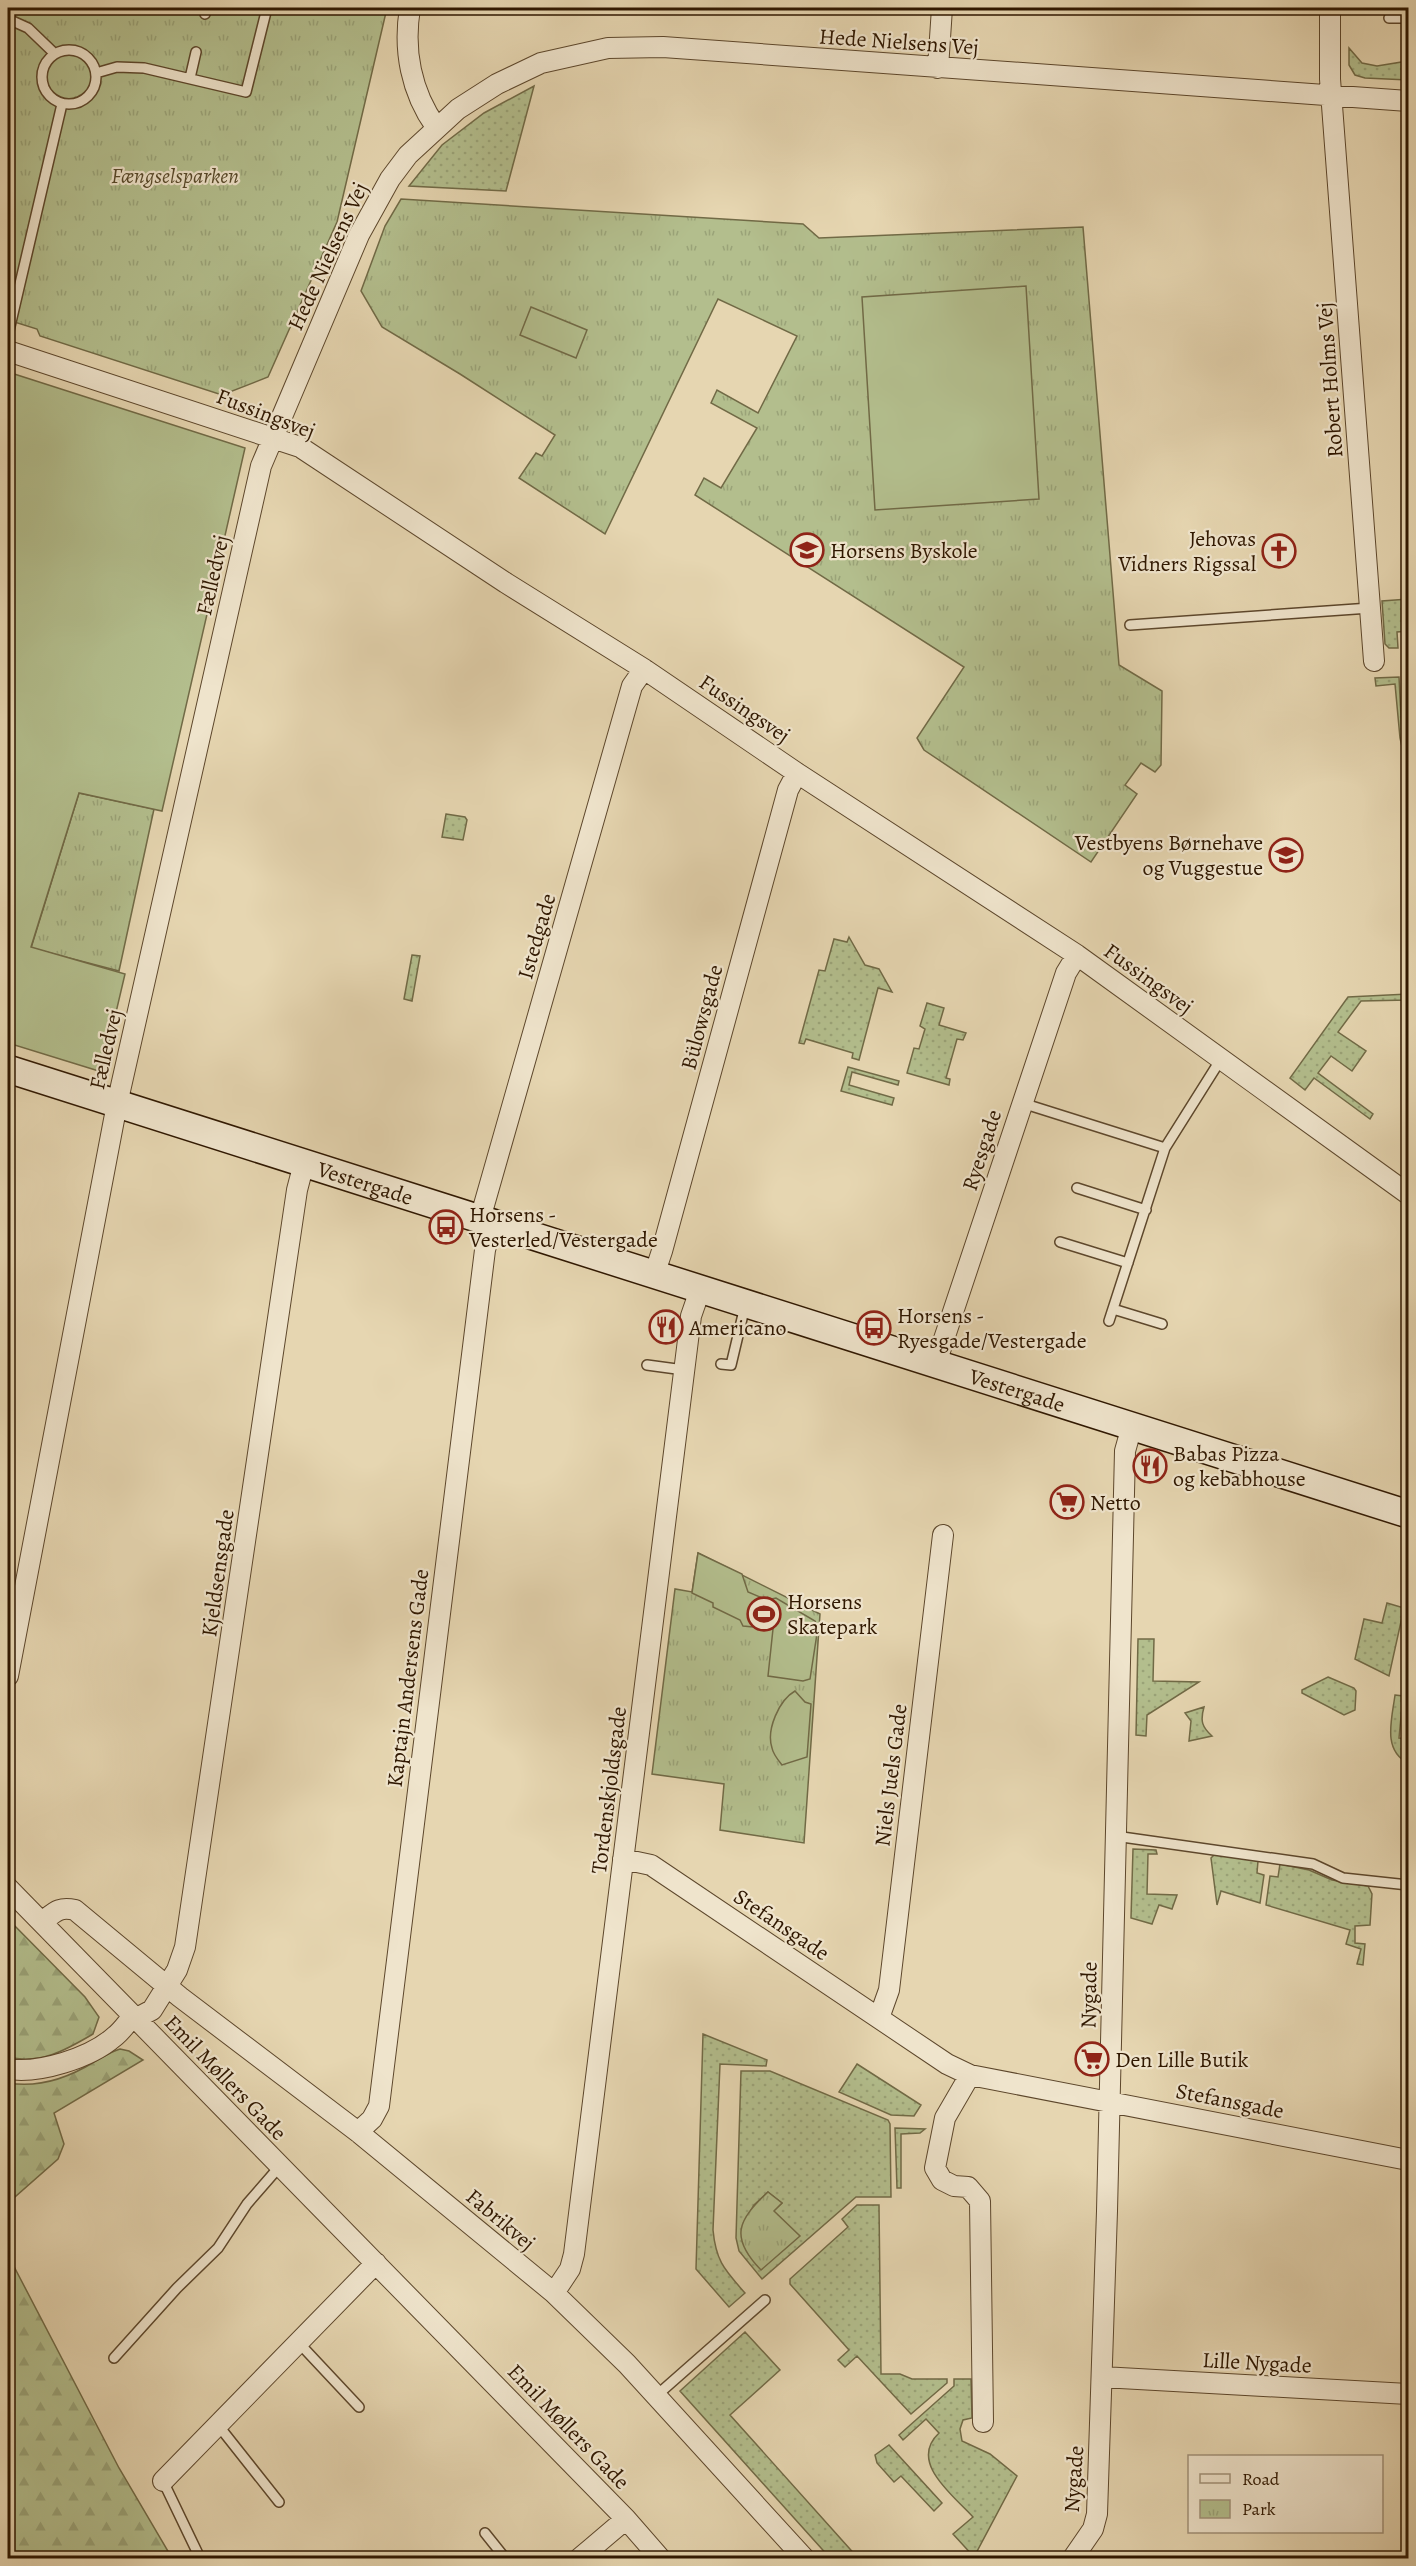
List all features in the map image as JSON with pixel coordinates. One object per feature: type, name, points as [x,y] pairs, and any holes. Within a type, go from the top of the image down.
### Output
[{"type":"main road","name":"Vestergade","points":[[8,1069],[1408,1514]]},
{"type":"street","points":[[410,8],[407,26],[408,62],[414,85],[426,113],[436,127]]},
{"type":"street","points":[[938,68],[942,8]]},
{"type":"street","name":"Robert Holms Vej","points":[[1330,8],[1332,96],[1374,661]]},
{"type":"street","name":"Hede Nielsens Vej","points":[[272,438],[359,235],[390,179],[408,154],[458,109],[497,84],[541,63],[608,48],[663,47],[1408,101]]},
{"type":"street","name":"Fussingsvej","points":[[8,351],[300,447],[506,583],[644,669],[797,773],[1077,955],[1408,1194]]},
{"type":"street","name":"Fælledvej","points":[[8,1676],[117,1104],[261,466],[272,438]]},
{"type":"street","name":"Istedgade","points":[[486,1221],[632,686],[644,669]]},
{"type":"street","name":"Bülowsgade","points":[[654,1275],[788,790],[797,773]]},
{"type":"street","name":"Ryesgade","points":[[936,1363],[1066,973],[1077,955]]},
{"type":"street","name":"Kjeldsensgade","points":[[167,1987],[186,1947],[297,1191],[304,1162]]},
{"type":"street","name":"Kaptajn Andersens Gade","points":[[358,2132],[372,2119],[379,2106],[485,1250],[486,1221]]},
{"type":"street","name":"Tordenskjoldsgade","points":[[554,2294],[570,2269],[574,2254],[691,1316],[700,1290]]},
{"type":"street","name":"Nygade","points":[[1073,2559],[1093,2529],[1097,2514],[1125,1451],[1132,1426]]},
{"type":"street","name":"Niels Juels Gade","points":[[879,2018],[889,1990],[943,1535]]},
{"type":"street","name":"Stefansgade","points":[[623,1859],[651,1865],[946,2064],[970,2075],[1109,2100],[1408,2160]]},
{"type":"street","name":"Emil Møllers Gade","points":[[8,1888],[626,2519],[660,2559]]},
{"type":"street","name":"Emil Møllers Gade","points":[[42,1922],[64,1907],[75,1910],[167,1987]]},
{"type":"street","points":[[8,2069],[38,2070],[76,2058],[114,2038],[134,2017],[152,2010],[167,1987]]},
{"type":"street","name":"Fabrikvej","points":[[167,1987],[358,2132],[554,2294],[627,2364],[804,2559]]},
{"type":"street","points":[[970,2075],[945,2118],[935,2168],[942,2180],[954,2186],[968,2187],[980,2201],[983,2422]]},
{"type":"street","points":[[163,2481],[376,2264]]},
{"type":"street","name":"Lille Nygade","points":[[1102,2377],[1408,2394]]},
{"type":"street","name":"Emil Møllers Gade","points":[[580,2559],[626,2519]]},
{"type":"lane","points":[[96,73],[117,67],[144,68],[246,92],[267,8]]},
{"type":"lane","points":[[1389,18],[1408,18]]},
{"type":"lane","points":[[8,19],[28,28],[54,53]]},
{"type":"lane","points":[[75,50],[85,55],[92,63],[96,73],[96,84],[83,101],[73,105],[62,104],[45,92],[41,82],[42,71],[46,61],[54,53],[75,50]]},
{"type":"lane","points":[[190,78],[196,52]]},
{"type":"lane","points":[[8,335],[62,104]]},
{"type":"lane","points":[[1130,625],[1370,608]]},
{"type":"lane","points":[[1109,1321],[1165,1148],[1221,1059]]},
{"type":"lane","points":[[1023,1102],[1165,1148]]},
{"type":"lane","points":[[1077,1188],[1146,1210]]},
{"type":"lane","points":[[1060,1242],[1128,1263]]},
{"type":"lane","points":[[721,1364],[731,1365],[746,1304]]},
{"type":"lane","points":[[1113,1309],[1162,1324]]},
{"type":"lane","points":[[647,1365],[684,1370]]},
{"type":"lane","points":[[1115,1836],[1313,1864],[1343,1878],[1408,1885]]},
{"type":"lane","points":[[114,2358],[177,2288],[218,2248],[247,2204],[280,2166]]},
{"type":"lane","points":[[656,2396],[765,2300]]},
{"type":"lane","points":[[299,2343],[359,2407]]},
{"type":"lane","points":[[218,2425],[279,2502]]},
{"type":"lane","points":[[163,2481],[200,2559]]},
{"type":"lane","points":[[485,2533],[505,2559]]},
{"type":"green space","name":"Fængselsparken","points":[[8,8],[387,8],[337,222],[268,377],[222,395],[40,336],[37,329],[8,320]]},
{"type":"green space","points":[[1349,48],[1362,63],[1377,66],[1408,61],[1408,80],[1365,78],[1355,75],[1349,65]]},
{"type":"green space","points":[[534,86],[506,191],[409,186],[442,145],[484,113]]},
{"type":"green space","name":"Horsens Byskole","points":[[401,199],[803,224],[819,238],[1083,227],[1119,665],[1162,691],[1161,765],[1155,772],[1141,763],[1125,785],[1137,794],[1091,862],[924,750],[917,738],[964,667],[695,495],[704,478],[721,488],[757,428],[711,403],[717,390],[758,413],[797,336],[718,299],[605,534],[519,478],[536,453],[542,456],[555,435],[382,327],[361,291],[385,226]]},
{"type":"green space","points":[[1026,286],[1039,499],[875,510],[862,297]]},
{"type":"green space","points":[[531,307],[587,330],[576,358],[520,335]]},
{"type":"green space","points":[[8,372],[245,448],[162,811],[79,793],[31,947],[125,974],[102,1072],[8,1043]]},
{"type":"green space","points":[[1408,599],[1408,631],[1397,632],[1398,648],[1389,648],[1385,644],[1382,601]]},
{"type":"green space","points":[[1399,677],[1402,737],[1408,737],[1408,774],[1400,738],[1395,684],[1376,686],[1375,678]]},
{"type":"green space","points":[[79,793],[154,809],[119,971],[31,948]]},
{"type":"green space","points":[[446,814],[465,817],[467,820],[463,840],[442,837]]},
{"type":"green space","points":[[849,937],[865,965],[879,969],[892,992],[878,988],[859,1060],[852,1058],[853,1053],[806,1039],[804,1044],[799,1043],[819,970],[825,971],[834,939],[847,942]]},
{"type":"green space","points":[[412,955],[420,956],[412,1001],[404,999]]},
{"type":"green space","points":[[1408,994],[1408,1000],[1361,1001],[1338,1032],[1366,1051],[1352,1071],[1331,1056],[1318,1073],[1373,1114],[1370,1119],[1314,1078],[1305,1090],[1290,1078],[1348,997]]},
{"type":"green space","points":[[927,1003],[944,1008],[939,1025],[966,1033],[963,1040],[957,1039],[946,1078],[950,1079],[949,1085],[907,1073],[914,1048],[919,1049],[925,1029],[920,1026]]},
{"type":"green space","points":[[848,1067],[899,1081],[898,1085],[852,1072],[849,1085],[894,1098],[892,1105],[841,1091]]},
{"type":"green space","points":[[698,1553],[820,1614],[804,1843],[720,1830],[724,1784],[652,1774],[675,1589],[692,1592]]},
{"type":"green space","name":"Horsens Skatepark","points":[[698,1553],[742,1574],[748,1592],[767,1600],[776,1598],[815,1621],[818,1627],[810,1679],[803,1681],[768,1676],[773,1629],[743,1626],[740,1620],[713,1607],[713,1603],[692,1593]]},
{"type":"green space","points":[[1387,1603],[1404,1608],[1389,1676],[1355,1659],[1364,1619],[1382,1623]]},
{"type":"green space","points":[[1138,1639],[1154,1639],[1153,1681],[1199,1682],[1147,1715],[1146,1736],[1136,1735]]},
{"type":"green space","points":[[1328,1677],[1354,1688],[1356,1691],[1355,1710],[1344,1715],[1302,1693],[1302,1690]]},
{"type":"green space","points":[[795,1691],[805,1702],[811,1704],[807,1757],[782,1765],[773,1750],[772,1724],[779,1708]]},
{"type":"green space","points":[[1395,1695],[1403,1696],[1399,1738],[1408,1739],[1408,1763],[1400,1757],[1392,1742],[1391,1724]]},
{"type":"green space","points":[[1204,1707],[1203,1723],[1212,1736],[1189,1741],[1191,1721],[1185,1713]]},
{"type":"green space","points":[[1133,1849],[1156,1850],[1157,1854],[1148,1854],[1147,1894],[1177,1895],[1172,1909],[1159,1905],[1152,1924],[1131,1918]]},
{"type":"green space","points":[[1215,1854],[1258,1861],[1257,1873],[1264,1875],[1260,1903],[1221,1891],[1217,1905],[1211,1858]]},
{"type":"green space","points":[[1280,1864],[1309,1870],[1332,1880],[1368,1886],[1372,1894],[1370,1925],[1355,1926],[1355,1943],[1365,1944],[1363,1965],[1357,1964],[1361,1949],[1346,1944],[1350,1930],[1266,1905],[1270,1876],[1278,1877]]},
{"type":"green space","points":[[8,1919],[85,1997],[99,2017],[93,2034],[63,2050],[42,2057],[20,2059],[8,2057]]},
{"type":"green space","points":[[703,2034],[767,2060],[766,2066],[720,2064],[714,2241],[723,2265],[745,2293],[729,2307],[696,2269]]},
{"type":"green space","points":[[120,2049],[129,2051],[143,2060],[54,2113],[64,2144],[58,2159],[8,2203],[8,2083],[42,2083],[63,2077]]},
{"type":"green space","points":[[857,2064],[921,2105],[914,2116],[891,2115],[839,2092]]},
{"type":"green space","points":[[741,2071],[770,2071],[888,2120],[890,2124],[891,2197],[856,2197],[762,2279],[739,2251],[736,2238]],"holes":[[[768,2192],[782,2203],[774,2210],[744,2222],[754,2205]]]},
{"type":"green space","points":[[895,2128],[925,2129],[920,2133],[901,2134],[901,2188],[897,2188]]},
{"type":"green space","points":[[768,2192],[782,2203],[774,2211],[800,2236],[761,2270],[744,2248],[741,2229],[750,2211]]},
{"type":"green space","points":[[857,2205],[879,2205],[881,2374],[900,2374],[912,2379],[947,2379],[947,2383],[911,2414],[857,2356],[845,2367],[838,2360],[849,2350],[790,2284],[790,2279],[848,2227],[842,2219]]},
{"type":"green space","points":[[8,2255],[119,2468],[172,2558],[8,2558]]},
{"type":"green space","points":[[745,2332],[780,2370],[730,2415],[858,2558],[830,2558],[680,2391]]},
{"type":"green space","points":[[954,2379],[971,2379],[972,2418],[963,2420],[960,2429],[962,2441],[990,2454],[1017,2476],[974,2557],[953,2534],[973,2517],[945,2488],[931,2467],[928,2455],[931,2444],[939,2433],[926,2419],[903,2440],[899,2435],[954,2386]]},
{"type":"green space","points":[[889,2445],[942,2503],[934,2511],[901,2476],[894,2482],[877,2463],[875,2455]]},
{"type":"place","name":"Horsens Byskole","points":[[807,550]]},
{"type":"place","name":"Jehovas Vidners Rigssal","points":[[1279,551]]},
{"type":"place","name":"Vestbyens Børnehave og Vuggestue","points":[[1286,855]]},
{"type":"place","name":"Horsens - Vesterled/Vestergade","points":[[446,1227]]},
{"type":"place","name":"Americano","points":[[666,1327]]},
{"type":"place","name":"Horsens - Ryesgade/Vestergade","points":[[874,1328]]},
{"type":"place","name":"Babas Pizza og kebabhouse","points":[[1150,1466]]},
{"type":"place","name":"Netto","points":[[1067,1502]]},
{"type":"place","name":"Horsens Skatepark","points":[[764,1614]]},
{"type":"place","name":"Den Lille Butik","points":[[1092,2059]]}]
